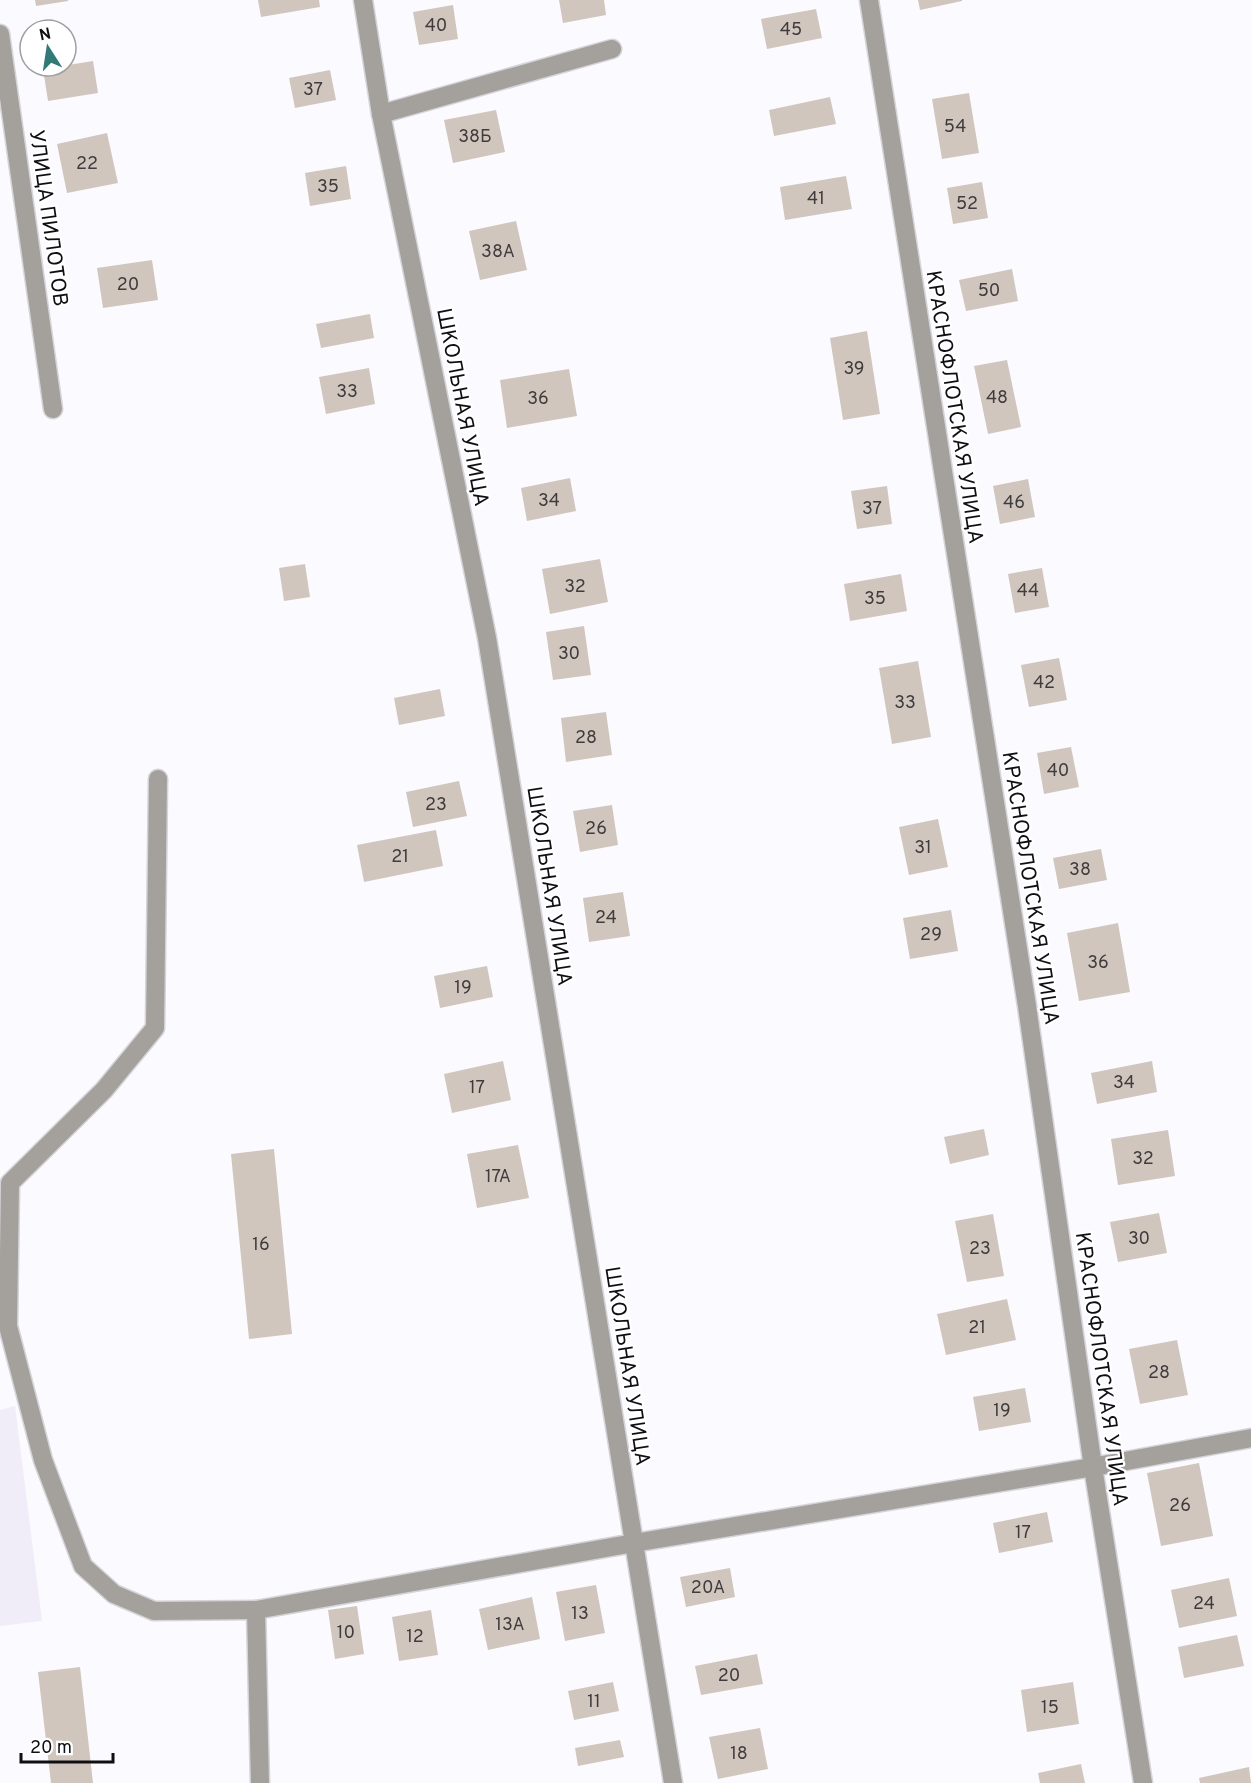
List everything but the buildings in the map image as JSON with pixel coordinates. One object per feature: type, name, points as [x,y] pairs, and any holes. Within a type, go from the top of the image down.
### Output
[{"type":"street","name":"ШКОЛЬНАЯ УЛИЦА","points":[[363,0],[381,114],[486,638],[673,1783]]},
{"type":"street","name":"КРАСНОФЛОТСКАЯ УЛИЦА","points":[[868,0],[1025,995],[1093,1467],[1143,1783]]},
{"type":"street","name":"УЛИЦА ПИЛОТОВ","points":[[0,34],[53,409]]},
{"type":"street","points":[[381,114],[612,49]]},
{"type":"street","points":[[158,779],[155,1028],[104,1090],[10,1183],[8,1326],[43,1460],[83,1566],[114,1594],[154,1611],[256,1610],[1251,1438]]},
{"type":"street","points":[[256,1610],[260,1783]]},
{"type":"shaded area","points":[[15,1406],[42,1621],[0,1626],[0,1410]]}]
